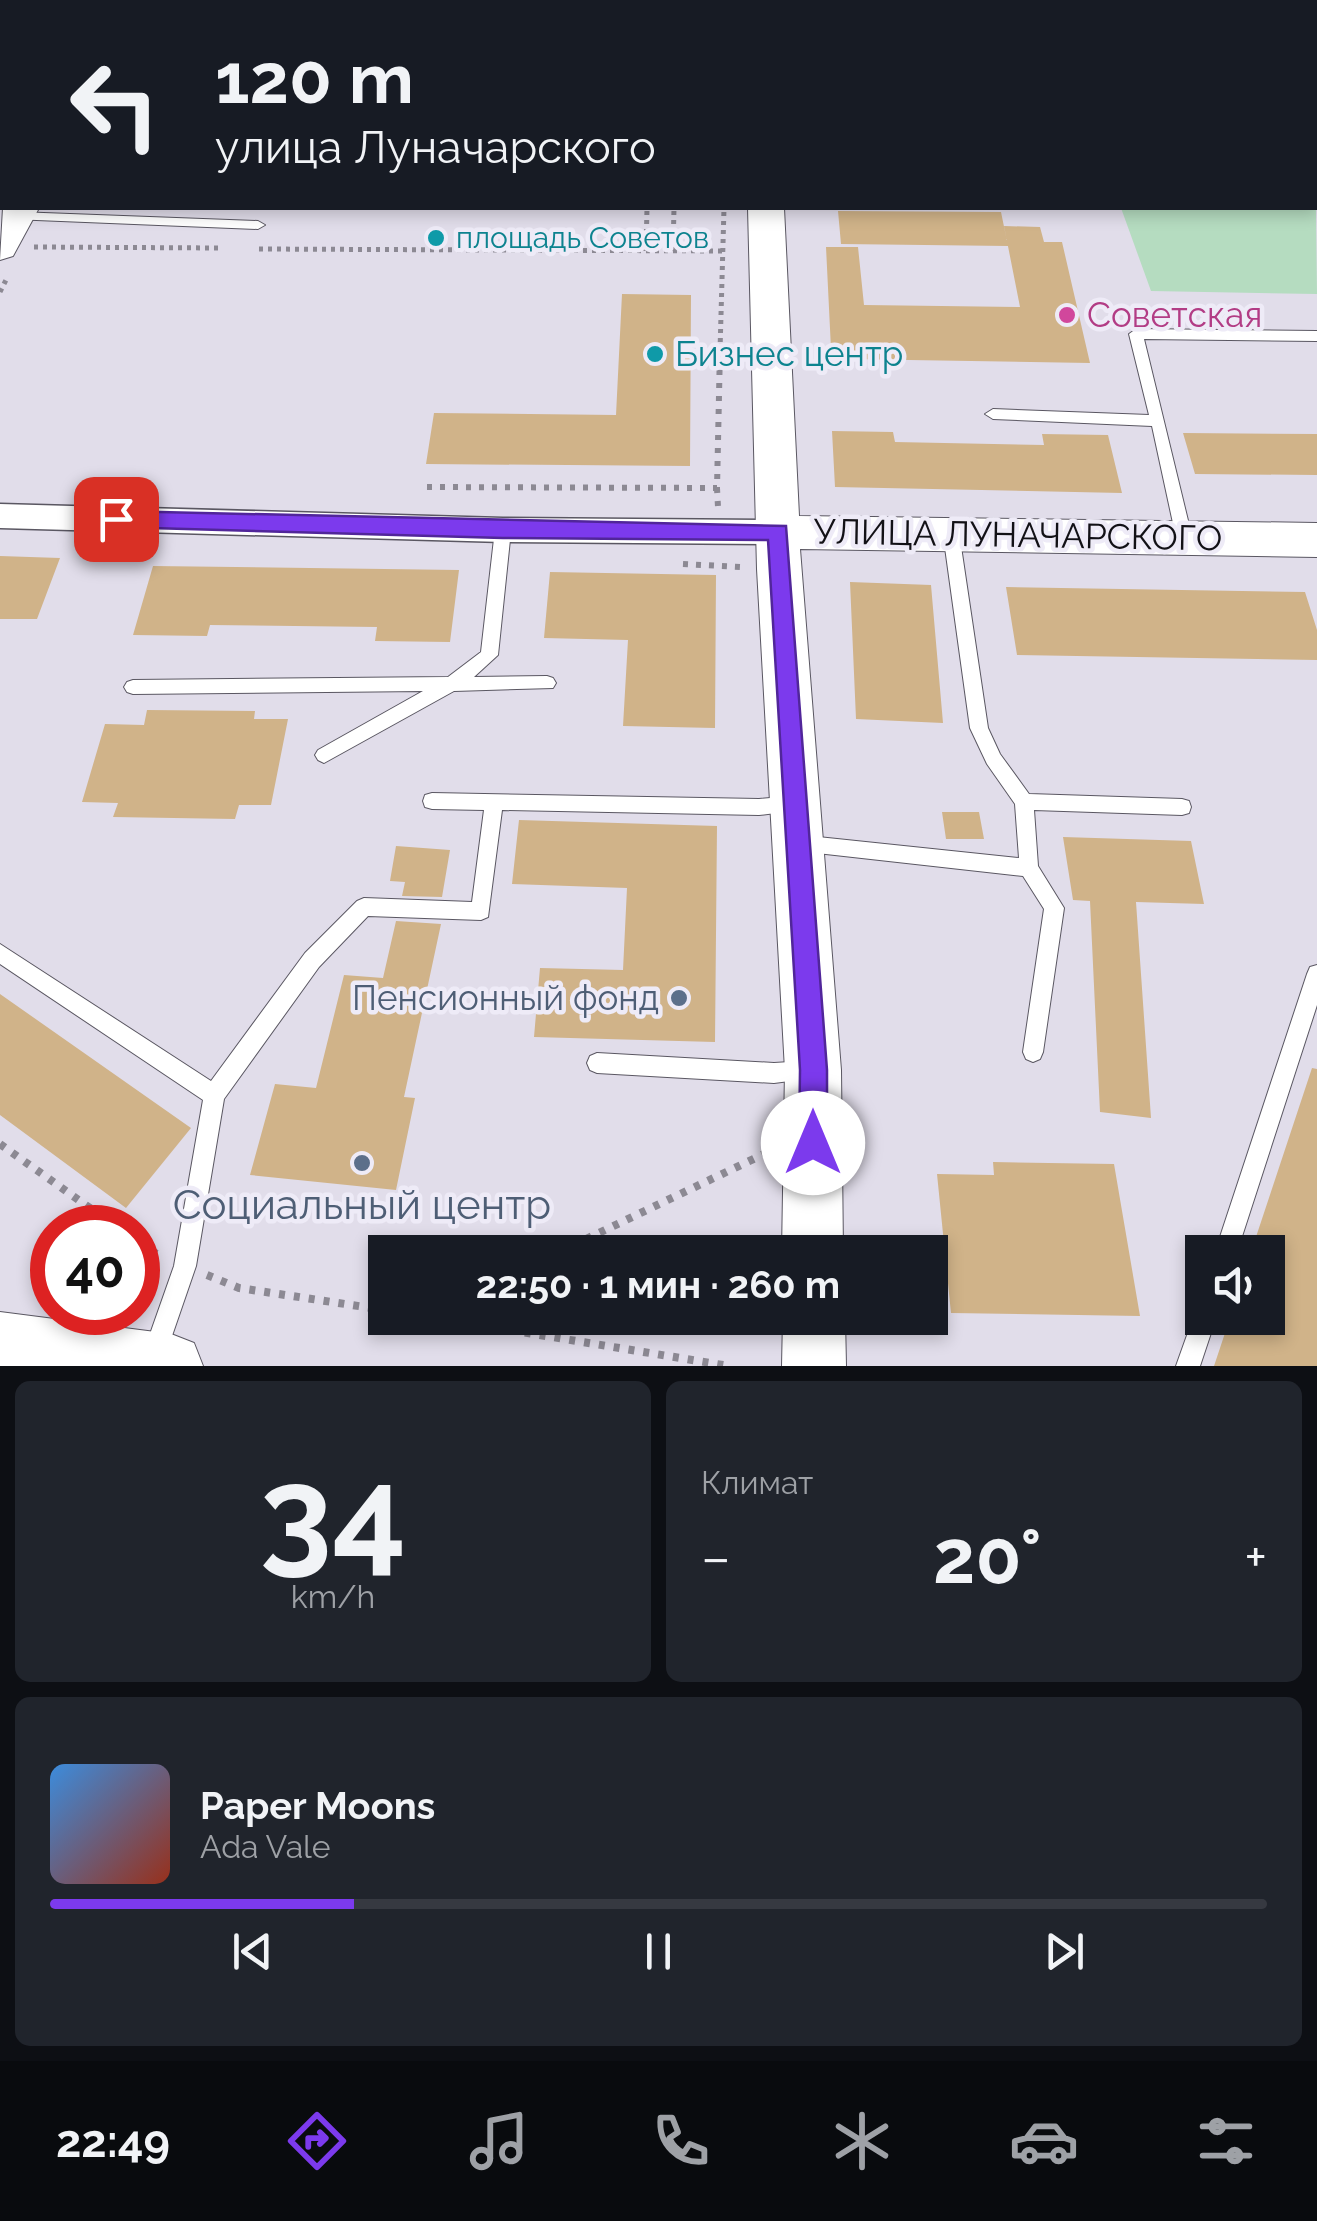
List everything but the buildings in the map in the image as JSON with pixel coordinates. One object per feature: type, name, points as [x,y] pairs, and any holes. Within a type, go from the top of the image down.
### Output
[{"type":"street","points":[[766,210],[778,532],[813,1070],[814,1235]]},
{"type":"street","name":"УЛИЦА ЛУНАЧАРСКОГО","points":[[0,516],[503,530],[1317,540]]},
{"type":"street","points":[[814,1335],[814,1366]]},
{"type":"street","points":[[0,1344],[161,1365]]},
{"type":"lane","points":[[15,230],[258,224]]},
{"type":"lane","points":[[1184,537],[1136,334],[1317,336]]},
{"type":"lane","points":[[993,414],[1158,421]]},
{"type":"lane","points":[[324,755],[453,682],[489,655],[503,530]]},
{"type":"lane","points":[[951,533],[979,728],[994,759],[1024,802],[1029,868],[1054,908],[1033,1052]]},
{"type":"lane","points":[[133,687],[547,683]]},
{"type":"lane","points":[[432,802],[759,807],[798,823],[1029,868]]},
{"type":"lane","points":[[161,1365],[186,1266],[214,1095],[312,960],[364,908],[482,911],[494,802]]},
{"type":"lane","points":[[1024,802],[1182,807]]},
{"type":"lane","points":[[0,953],[214,1095]]},
{"type":"lane","points":[[1232,1235],[1317,974]]},
{"type":"lane","points":[[597,1063],[774,1073],[813,1070]]},
{"type":"lane","points":[[1188,1366],[1198,1335]]},
{"type":"path","points":[[646,251],[647,210]]},
{"type":"path","points":[[673,251],[674,210]]},
{"type":"path","points":[[427,487],[717,488],[724,210]]},
{"type":"path","points":[[15,230],[237,248]]},
{"type":"path","points":[[256,248],[725,250]]},
{"type":"path","points":[[0,1144],[86,1205]]},
{"type":"path","points":[[595,1235],[766,1153]]},
{"type":"path","points":[[160,1254],[238,1288],[368,1307]]},
{"type":"path","points":[[540,1335],[730,1366]]},
{"type":"green space","points":[[1122,210],[1316,210],[1317,294],[1151,291]]},
{"type":"place","name":"площадь Советов","points":[[436,238]]},
{"type":"place","name":"Советская","points":[[1067,315]]},
{"type":"place","name":"Бизнес центр","points":[[655,354]]},
{"type":"place","name":"Пенсионный фонд","points":[[679,998]]},
{"type":"place","name":"Социальный центр","points":[[362,1163]]},
{"type":"route","points":[[116,519],[503,530],[778,532],[813,1070],[813,1143]]}]
